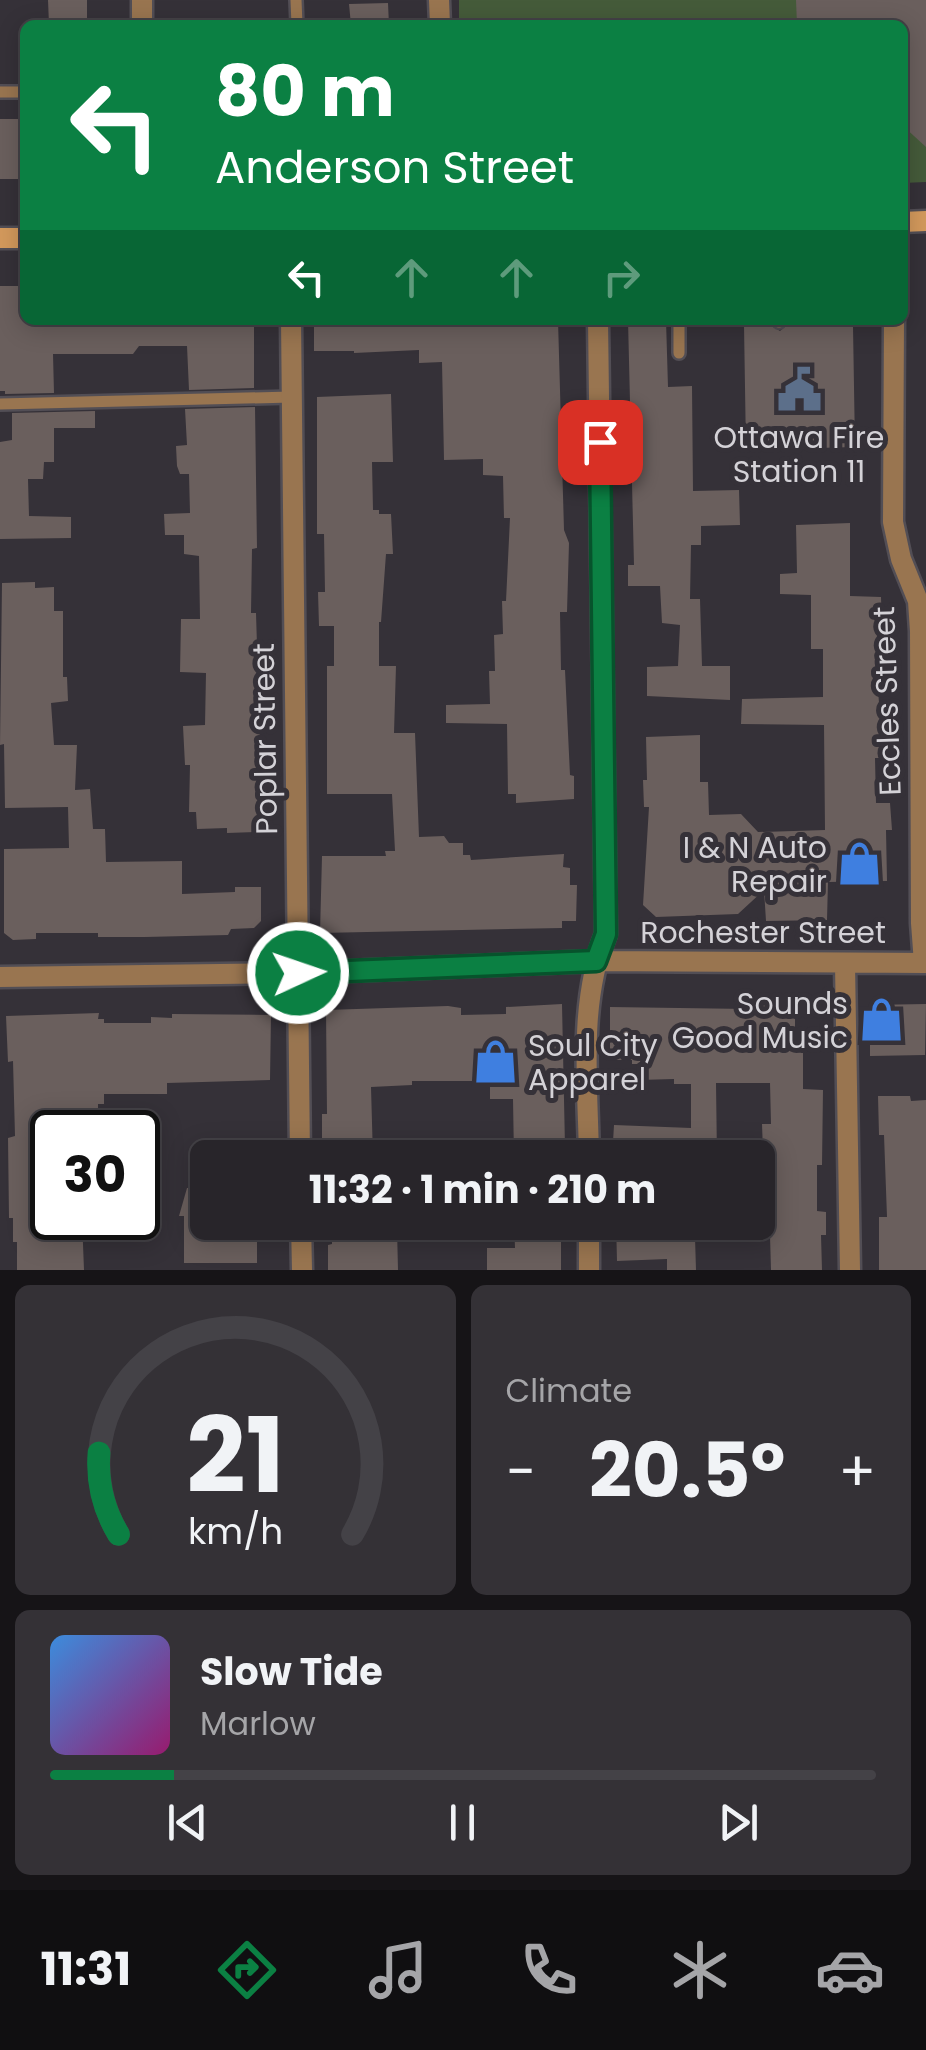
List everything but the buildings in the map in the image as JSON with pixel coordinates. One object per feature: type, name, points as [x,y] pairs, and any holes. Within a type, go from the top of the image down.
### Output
[{"type":"street","name":"Poplar Street","points":[[291,325],[300,1140]]},
{"type":"street","points":[[588,1140],[588,1000],[606,934],[598,325]]},
{"type":"street","name":"Eccles Street","points":[[894,325],[893,522],[918,601],[920,630],[920,885],[925,963]]},
{"type":"street","name":"Rochester Street","points":[[0,978],[298,973],[596,961],[925,963]]},
{"type":"street","points":[[844,964],[850,1270]]},
{"type":"street","points":[[301,1240],[302,1270]]},
{"type":"street","points":[[589,1240],[590,1270]]},
{"type":"lane","points":[[679,325],[680,353]]},
{"type":"lane","points":[[0,404],[292,396]]},
{"type":"green space","points":[[459,0],[926,0],[926,182],[908,183],[908,20],[459,20]]},
{"type":"place","name":"Ottawa Fire Station 11","points":[[799,390]]},
{"type":"place","name":"I & N Auto Repair","points":[[860,864]]},
{"type":"place","name":"Sounds Good Music","points":[[881,1020]]},
{"type":"place","name":"Soul City Apparel","points":[[495,1062]]},
{"type":"route","points":[[298,973],[596,961],[606,934],[600,442]]}]
